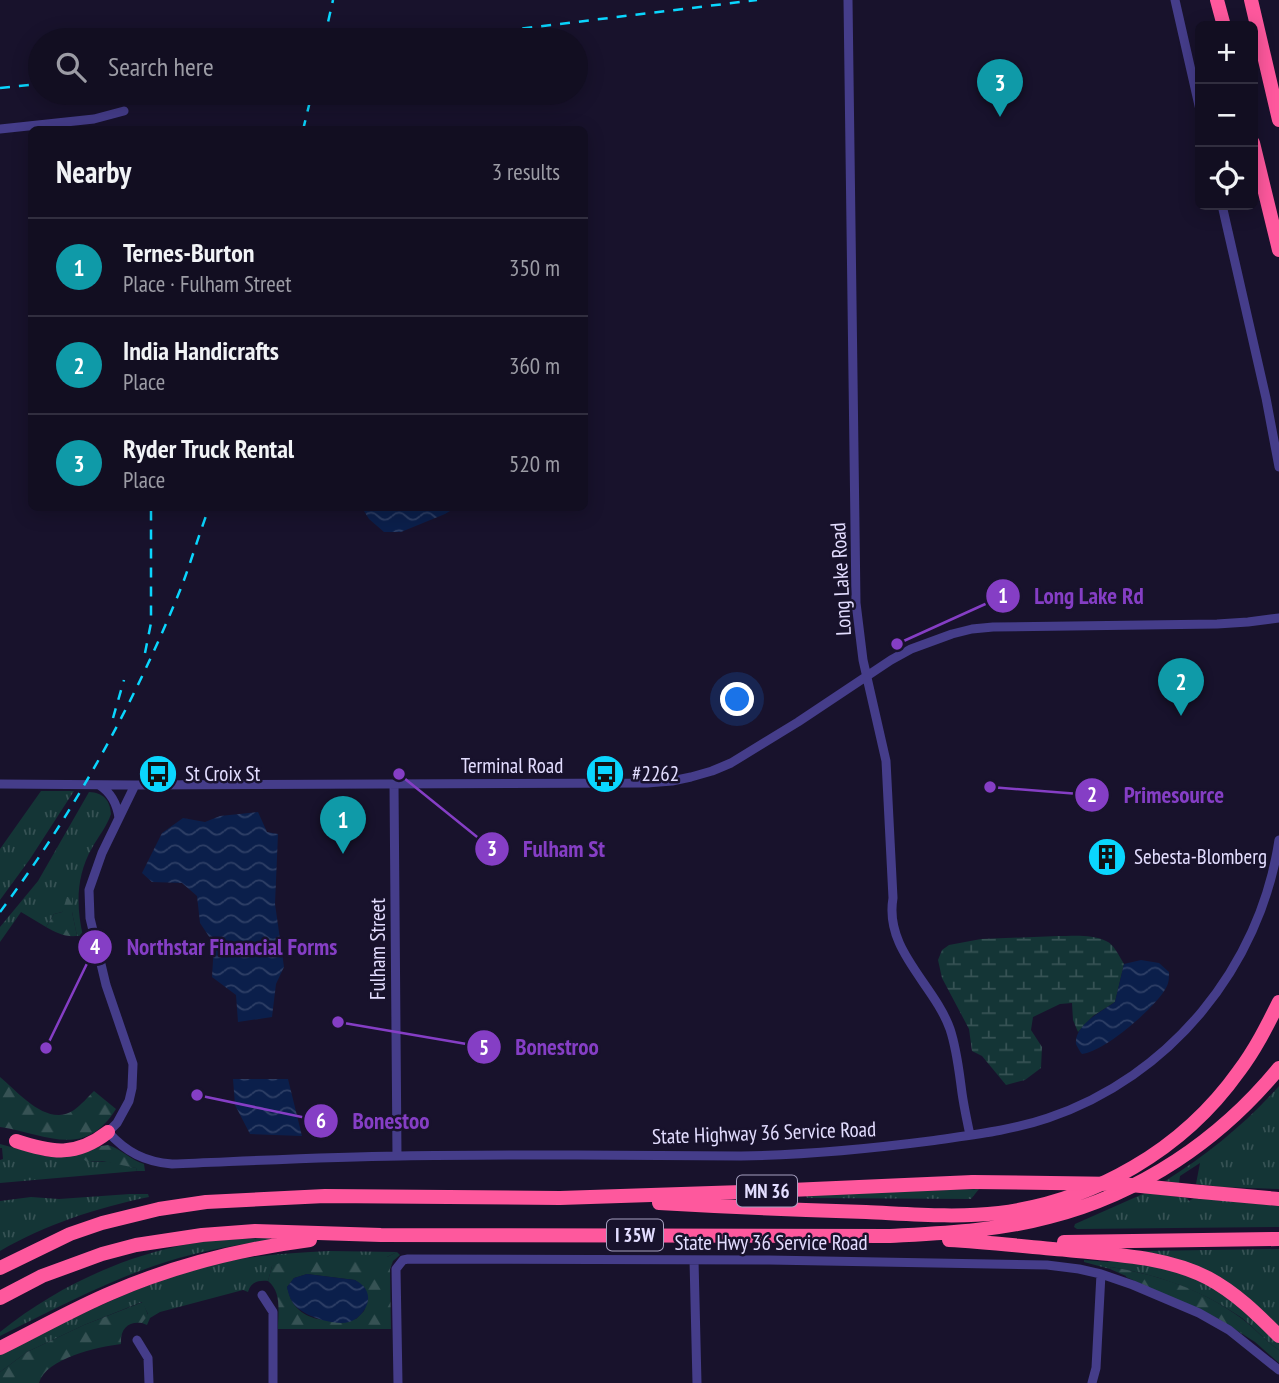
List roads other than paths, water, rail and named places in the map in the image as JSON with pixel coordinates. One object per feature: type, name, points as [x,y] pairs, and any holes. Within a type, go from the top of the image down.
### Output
[{"type":"highway","points":[[1217,0],[1223,21]]},
{"type":"highway","points":[[1251,0],[1279,120]]},
{"type":"highway","points":[[1254,147],[1279,250]]},
{"type":"highway","name":"I 35W","points":[[0,1268],[70,1234],[102,1223],[129,1215],[205,1202],[325,1196],[560,1198],[786,1210],[958,1215],[997,1213],[1045,1204],[1090,1190],[1119,1175],[1145,1160],[1189,1127],[1238,1073],[1259,1041],[1279,1002]]},
{"type":"highway","name":"I 35W","points":[[0,1298],[42,1276],[125,1248],[172,1238],[255,1231],[381,1235],[890,1236],[1019,1224],[1106,1198],[1160,1171],[1210,1137],[1252,1099],[1279,1068]]},
{"type":"highway","points":[[16,1141],[41,1149],[66,1151],[89,1144],[108,1132]]},
{"type":"highway","name":"MN 36","points":[[560,1198],[974,1182],[1121,1184],[1279,1199]]},
{"type":"highway","points":[[2,1347],[108,1294],[175,1268],[280,1244],[381,1235]]},
{"type":"highway","points":[[890,1236],[985,1242],[1148,1259],[1187,1269],[1206,1277],[1240,1299],[1279,1336]]},
{"type":"highway","points":[[985,1242],[1279,1239]]},
{"type":"street","name":"Long Lake Road","points":[[848,0],[856,603],[866,677],[886,761],[893,898],[891,912],[894,930],[910,964],[942,1012],[950,1030],[958,1060],[970,1135]]},
{"type":"street","points":[[1175,0],[1195,88]]},
{"type":"street","points":[[28,126],[94,119],[124,111]]},
{"type":"street","points":[[0,129],[28,126]]},
{"type":"street","points":[[1223,210],[1279,467]]},
{"type":"street","name":"Terminal Road","points":[[0,784],[671,781],[712,771],[741,758],[911,649],[931,640],[972,629],[1217,624],[1279,618]]},
{"type":"street","name":"Fulham Street","points":[[394,784],[397,1156]]},
{"type":"street","points":[[99,785],[110,793],[119,818]]},
{"type":"street","points":[[108,1132],[129,1101],[133,1064],[106,985],[90,918],[89,890],[102,853],[135,785]]},
{"type":"street","name":"State Highway 36 Service Road","points":[[108,1132],[126,1149],[161,1163],[397,1156],[741,1156],[895,1145],[1020,1127],[1098,1097],[1141,1069],[1182,1034],[1213,998],[1241,955],[1262,909],[1279,840]]},
{"type":"street","name":"State Hwy 36 Service Road","points":[[398,1383],[396,1269],[399,1263],[408,1259],[1047,1265],[1079,1269],[1101,1274],[1199,1313],[1228,1330],[1279,1370]]},
{"type":"street","points":[[694,1260],[698,1383]]},
{"type":"street","points":[[1092,1383],[1096,1368],[1101,1274]]},
{"type":"street","points":[[262,1295],[273,1312],[273,1383]]},
{"type":"street","points":[[137,1340],[148,1358],[149,1383]]},
{"type":"water","points":[[364,511],[450,511],[401,532],[384,532]]},
{"type":"water","points":[[258,812],[267,832],[278,834],[275,904],[284,967],[276,984],[272,1017],[238,1022],[236,995],[212,977],[214,944],[200,923],[197,896],[182,883],[152,882],[142,873],[162,833],[183,818],[205,822],[220,816]]},
{"type":"water","points":[[1141,960],[1159,963],[1169,972],[1166,988],[1128,1028],[1103,1046],[1082,1054],[1076,1044],[1079,1031],[1090,1019],[1115,1002],[1124,964]]},
{"type":"water","points":[[233,1079],[288,1079],[302,1136],[250,1134],[235,1105]]},
{"type":"water","points":[[307,1274],[359,1282],[368,1297],[364,1310],[353,1320],[343,1323],[319,1319],[303,1312],[292,1301],[287,1287],[294,1278]]},
{"type":"railway","points":[[327,28],[333,0]]},
{"type":"railway","points":[[527,28],[757,0]]},
{"type":"railway","points":[[0,88],[28,85]]},
{"type":"railway","points":[[304,126],[309,105]]},
{"type":"railway","points":[[145,653],[151,623],[151,511]]},
{"type":"railway","points":[[0,912],[78,796],[123,715],[181,588],[208,511]]},
{"type":"railway","points":[[113,718],[124,680]]},
{"type":"place","name":"Ryder Truck Rental","points":[[1000,117]]},
{"type":"place","name":"Long Lake Rd","points":[[897,644]]},
{"type":"place","name":"India Handicrafts","points":[[1181,716]]},
{"type":"place","name":"St Croix St","points":[[158,774]]},
{"type":"place","name":"Fulham St","points":[[399,774]]},
{"type":"place","name":"#2262","points":[[605,774]]},
{"type":"place","name":"Primesource","points":[[990,787]]},
{"type":"place","name":"Ternes-Burton","points":[[343,854]]},
{"type":"place","name":"Sebesta-Blomberg","points":[[1107,857]]},
{"type":"place","name":"Bonestroo","points":[[338,1022]]},
{"type":"place","name":"Northstar Financial Forms","points":[[46,1048]]},
{"type":"place","name":"Bonestoo","points":[[197,1095]]}]
